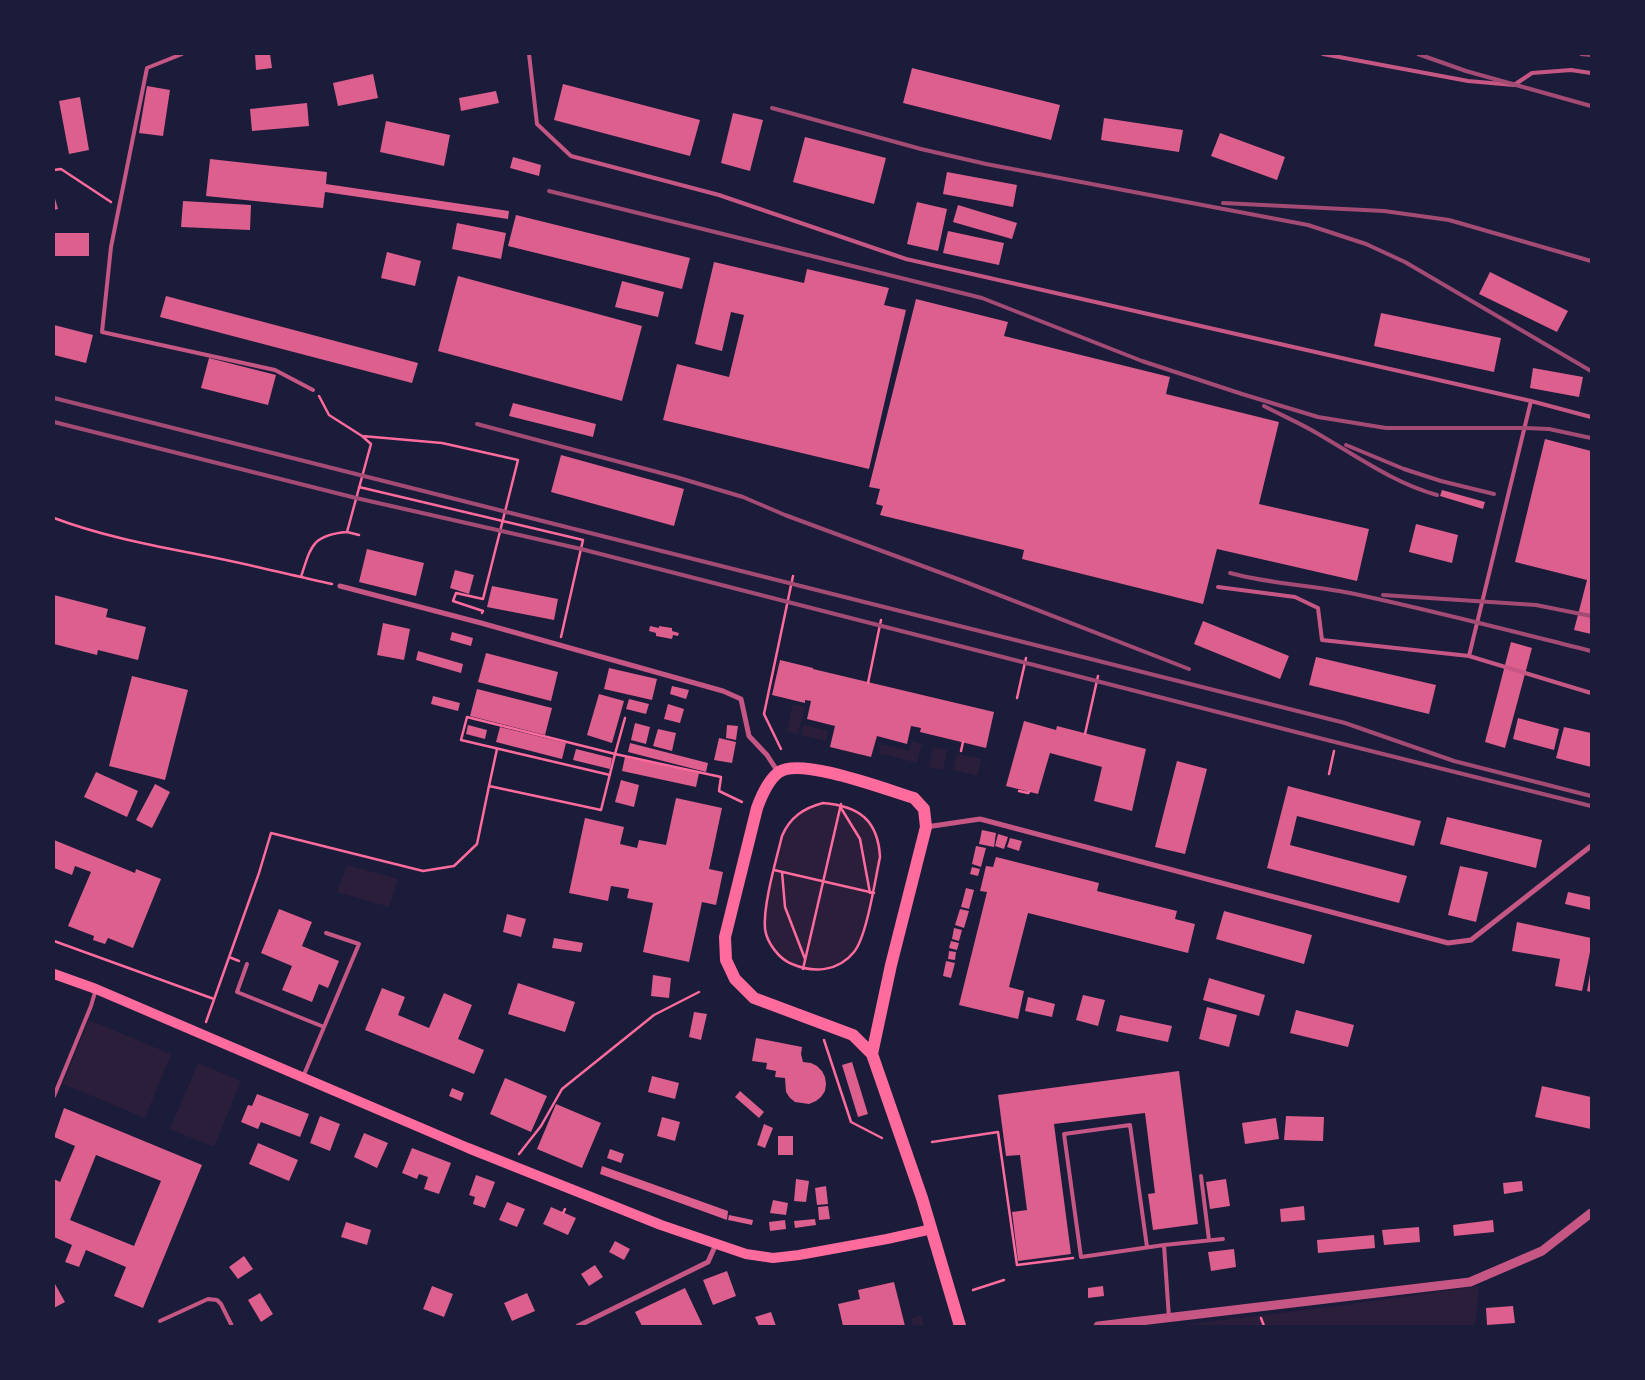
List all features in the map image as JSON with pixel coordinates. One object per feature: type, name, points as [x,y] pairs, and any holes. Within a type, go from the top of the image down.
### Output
[{"type":"main road","points":[[872,1054],[891,965],[926,827],[924,809],[914,798],[812,769],[795,767],[779,772],[764,790],[757,808],[725,936],[726,960],[735,978],[754,998],[853,1035],[872,1054],[932,1229],[960,1326]]},
{"type":"main road","points":[[54,974],[96,989],[477,1151],[661,1225],[746,1254],[773,1258],[799,1256],[932,1229]]},
{"type":"street","points":[[340,586],[723,690],[741,699],[749,736],[767,754],[779,772]]},
{"type":"street","points":[[926,827],[980,819],[1448,943],[1471,940],[1591,846]]},
{"type":"street","points":[[1098,1326],[1470,1282],[1542,1251],[1591,1213]]},
{"type":"street","points":[[578,1326],[708,1262],[716,1244]]},
{"type":"lane","points":[[182,54],[147,68],[111,246],[102,332],[154,345],[275,370],[313,390]]},
{"type":"lane","points":[[529,54],[537,124],[571,156],[719,195],[906,258],[1532,401],[1591,417]]},
{"type":"lane","points":[[1323,54],[1478,82],[1514,85],[1532,74],[1570,70],[1591,73]]},
{"type":"lane","points":[[1469,656],[1532,401]]},
{"type":"lane","points":[[1218,587],[1295,598],[1318,608],[1322,640],[1469,656],[1591,693]]},
{"type":"lane","points":[[302,1077],[359,944],[326,933]]},
{"type":"lane","points":[[247,964],[238,992],[324,1027]]},
{"type":"lane","points":[[54,1096],[91,1006],[96,989]]},
{"type":"lane","points":[[1147,1247],[1130,1125],[1064,1134],[1081,1257],[1147,1247],[1223,1239]]},
{"type":"lane","points":[[1201,1176],[1209,1240]]},
{"type":"lane","points":[[1164,1245],[1169,1318]]},
{"type":"lane","points":[[160,1320],[208,1299],[217,1300],[221,1304],[232,1326]]},
{"type":"path","points":[[54,170],[61,169],[119,207]]},
{"type":"path","points":[[313,390],[322,399],[329,415],[371,444],[347,532]]},
{"type":"path","points":[[362,436],[442,443],[518,460],[483,599],[456,593],[453,601],[483,611]]},
{"type":"path","points":[[360,487],[547,532]]},
{"type":"path","points":[[54,518],[76,526],[158,547],[236,562],[340,586]]},
{"type":"path","points":[[503,522],[583,540],[559,644]]},
{"type":"path","points":[[301,577],[308,555],[318,540],[329,534],[347,532],[359,535]]},
{"type":"path","points":[[781,748],[764,714],[793,576]]},
{"type":"path","points":[[868,683],[881,620]]},
{"type":"path","points":[[1017,698],[1026,658]]},
{"type":"path","points":[[1085,734],[1098,676]]},
{"type":"path","points":[[610,776],[461,740],[466,717],[616,754],[721,777],[719,791],[742,802]]},
{"type":"path","points":[[489,786],[601,810],[625,718]]},
{"type":"path","points":[[960,751],[963,742]]},
{"type":"path","points":[[206,1022],[256,882],[271,833],[423,871],[454,866],[477,844],[497,749]]},
{"type":"path","points":[[1329,774],[1334,751]]},
{"type":"path","points":[[1019,791],[1029,792]]},
{"type":"path","points":[[823,803],[840,805],[854,810],[866,818],[874,830],[879,844],[880,857],[863,934],[855,952],[845,961],[831,968],[802,970],[778,955],[766,932],[765,915],[774,870],[786,826],[797,814],[823,803]]},
{"type":"path","points":[[802,970],[840,805]]},
{"type":"path","points":[[840,805],[860,839],[872,893]]},
{"type":"path","points":[[774,870],[872,893]]},
{"type":"path","points":[[782,872],[785,907],[805,959]]},
{"type":"path","points":[[54,941],[214,999]]},
{"type":"path","points":[[519,1154],[541,1126],[562,1089],[654,1015],[699,992]]},
{"type":"path","points":[[824,1040],[851,1122],[882,1138]]},
{"type":"path","points":[[932,1142],[998,1132],[1017,1265],[1081,1257]]},
{"type":"path","points":[[973,1290],[1004,1280]]},
{"type":"shaded area","points":[[793,704],[805,707],[798,734],[787,731]]},
{"type":"shaded area","points":[[804,725],[828,731],[826,741],[801,735]]},
{"type":"shaded area","points":[[912,741],[922,744],[917,763],[879,753],[881,744],[909,751]]},
{"type":"shaded area","points":[[933,747],[947,750],[943,770],[929,767]]},
{"type":"shaded area","points":[[957,754],[981,759],[977,776],[953,770]]},
{"type":"shaded area","points":[[824,802],[836,802],[851,807],[866,818],[877,832],[882,849],[882,858],[866,929],[859,947],[847,962],[836,968],[811,971],[792,965],[777,954],[767,938],[763,915],[780,836],[793,817],[803,809]]},
{"type":"shaded area","points":[[347,865],[398,879],[389,907],[337,892]]},
{"type":"shaded area","points":[[89,1020],[171,1054],[145,1118],[63,1084]]},
{"type":"shaded area","points":[[198,1063],[241,1081],[214,1147],[170,1129]]},
{"type":"shaded area","points":[[1479,1286],[1475,1326],[1174,1326],[1345,1305]]},
{"type":"shaded area","points":[[921,1315],[924,1326],[913,1326],[911,1319]]},
{"type":"building","points":[[255,54],[270,54],[272,68],[256,70]]},
{"type":"building","points":[[912,68],[1060,105],[1051,140],[903,103]]},
{"type":"building","points":[[373,74],[378,98],[338,106],[333,83]]},
{"type":"building","points":[[563,84],[700,120],[690,156],[554,120]]},
{"type":"building","points":[[147,86],[170,90],[163,136],[139,133]]},
{"type":"building","points":[[496,91],[499,103],[461,111],[459,98]]},
{"type":"building","points":[[80,97],[89,150],[69,154],[59,101]]},
{"type":"building","points":[[307,103],[309,126],[252,131],[250,109]]},
{"type":"building","points":[[733,113],[763,120],[750,171],[721,163]]},
{"type":"building","points":[[1104,118],[1183,130],[1179,152],[1101,140]]},
{"type":"building","points":[[386,121],[450,135],[444,166],[380,152]]},
{"type":"building","points":[[1220,133],[1285,157],[1277,180],[1211,156]]},
{"type":"building","points":[[805,137],[886,158],[874,204],[793,182]]},
{"type":"building","points":[[513,157],[541,165],[539,176],[510,168]]},
{"type":"building","points":[[210,159],[327,172],[326,184],[509,211],[508,219],[325,192],[323,208],[206,196]]},
{"type":"building","points":[[947,172],[1017,185],[1013,207],[943,194]]},
{"type":"building","points":[[54,195],[58,209],[54,210]]},
{"type":"building","points":[[183,201],[251,205],[250,230],[181,227]]},
{"type":"building","points":[[917,202],[947,209],[938,251],[907,244]]},
{"type":"building","points":[[958,205],[1017,223],[1012,239],[953,222]]},
{"type":"building","points":[[516,215],[690,258],[682,289],[508,246]]},
{"type":"building","points":[[457,223],[506,233],[501,259],[452,249]]},
{"type":"building","points":[[948,231],[1004,243],[999,265],[943,253]]},
{"type":"building","points":[[54,233],[89,233],[89,256],[54,256]]},
{"type":"building","points":[[387,252],[421,261],[415,286],[381,278]]},
{"type":"building","points":[[714,262],[804,283],[807,269],[889,288],[884,305],[906,310],[869,469],[663,420],[677,364],[729,377],[744,315],[731,312],[722,351],[695,344]]},
{"type":"building","points":[[1490,272],[1568,311],[1557,332],[1479,294]]},
{"type":"building","points":[[458,276],[642,326],[622,401],[438,351]]},
{"type":"building","points":[[622,281],[664,292],[658,317],[615,307]]},
{"type":"building","points":[[166,296],[418,363],[412,383],[160,317]]},
{"type":"building","points":[[916,299],[1008,322],[1004,336],[1170,377],[1166,394],[1279,422],[1259,504],[1369,529],[1357,581],[1217,549],[1203,604],[1022,559],[1024,550],[880,515],[883,506],[876,504],[880,489],[869,487]]},
{"type":"building","points":[[1381,313],[1501,338],[1494,372],[1374,346]]},
{"type":"building","points":[[54,325],[93,335],[86,363],[54,355]]},
{"type":"building","points":[[209,358],[276,375],[268,405],[201,388]]},
{"type":"building","points":[[1533,368],[1583,377],[1579,397],[1530,388]]},
{"type":"building","points":[[513,403],[596,424],[593,437],[509,416]]},
{"type":"building","points":[[1545,439],[1591,451],[1591,634],[1574,630],[1587,580],[1515,562]]},
{"type":"building","points":[[561,455],[684,489],[674,526],[551,492]]},
{"type":"building","points":[[1442,490],[1485,502],[1483,509],[1440,496]]},
{"type":"building","points":[[1416,524],[1458,535],[1452,563],[1409,552]]},
{"type":"building","points":[[367,549],[424,563],[416,596],[359,582]]},
{"type":"building","points":[[455,570],[474,575],[469,594],[450,588]]},
{"type":"building","points":[[492,586],[558,599],[554,620],[487,607]]},
{"type":"building","points":[[54,595],[108,609],[106,617],[146,627],[138,660],[98,650],[97,655],[54,644]]},
{"type":"building","points":[[1203,621],[1289,656],[1280,679],[1194,644]]},
{"type":"building","points":[[383,623],[410,629],[404,660],[377,655]]},
{"type":"building","points":[[650,626],[672,628],[672,631],[679,633],[678,636],[673,635],[672,639],[656,636],[656,633],[649,631]]},
{"type":"building","points":[[452,632],[473,638],[471,646],[450,640]]},
{"type":"building","points":[[1511,642],[1532,648],[1505,748],[1485,742]]},
{"type":"building","points":[[418,651],[463,664],[461,673],[416,660]]},
{"type":"building","points":[[486,653],[558,672],[551,701],[478,682]]},
{"type":"building","points":[[1316,657],[1436,685],[1429,714],[1309,685]]},
{"type":"building","points":[[780,660],[994,712],[986,748],[920,732],[921,728],[911,726],[907,744],[877,736],[871,757],[830,747],[835,726],[807,719],[811,701],[805,700],[805,703],[772,695]]},
{"type":"building","points":[[609,668],[657,679],[652,700],[604,689]]},
{"type":"building","points":[[132,676],[188,690],[165,780],[109,766]]},
{"type":"building","points":[[672,686],[689,690],[686,699],[670,694]]},
{"type":"building","points":[[477,689],[552,708],[545,735],[470,716]]},
{"type":"building","points":[[599,694],[624,701],[612,743],[587,735]]},
{"type":"building","points":[[433,696],[460,703],[458,711],[431,704]]},
{"type":"building","points":[[629,699],[649,704],[646,714],[626,709]]},
{"type":"building","points":[[668,704],[684,709],[680,723],[664,719]]},
{"type":"building","points":[[1518,718],[1559,729],[1554,750],[1513,739]]},
{"type":"building","points":[[1024,721],[1056,730],[1057,726],[1146,749],[1132,811],[1094,801],[1102,767],[1050,753],[1038,794],[1006,786]]},
{"type":"building","points":[[635,723],[650,727],[646,744],[631,740]]},
{"type":"building","points":[[468,725],[487,730],[485,739],[466,734]]},
{"type":"building","points":[[727,725],[738,726],[736,740],[726,738]]},
{"type":"building","points":[[500,727],[566,743],[562,759],[496,742]]},
{"type":"building","points":[[1564,727],[1591,733],[1591,767],[1556,758]]},
{"type":"building","points":[[658,729],[676,733],[672,751],[653,746]]},
{"type":"building","points":[[719,738],[736,742],[732,763],[714,760]]},
{"type":"building","points":[[630,743],[708,763],[706,772],[628,752]]},
{"type":"building","points":[[576,749],[612,758],[610,769],[573,760]]},
{"type":"building","points":[[625,757],[699,773],[696,787],[622,771]]},
{"type":"building","points":[[1177,761],[1207,769],[1185,854],[1155,847]]},
{"type":"building","points":[[96,772],[138,791],[127,817],[84,797]]},
{"type":"building","points":[[621,780],[639,785],[634,807],[615,802]]},
{"type":"building","points":[[155,784],[170,792],[152,828],[136,820]]},
{"type":"building","points":[[1288,786],[1421,821],[1414,846],[1297,816],[1290,845],[1407,876],[1399,903],[1267,868]]},
{"type":"building","points":[[676,798],[722,808],[709,869],[723,872],[716,905],[702,902],[689,962],[643,952],[653,903],[627,898],[629,889],[611,886],[608,901],[569,893],[585,818],[624,827],[620,844],[637,848],[639,840],[666,845]]},
{"type":"building","points":[[1447,817],[1542,840],[1536,868],[1440,844]]},
{"type":"building","points":[[982,830],[996,833],[994,847],[979,844]]},
{"type":"building","points":[[998,834],[1008,837],[1004,849],[995,846]]},
{"type":"building","points":[[1010,838],[1022,841],[1019,851],[1007,847]]},
{"type":"building","points":[[54,840],[135,873],[136,869],[161,879],[133,948],[108,938],[105,944],[93,940],[94,936],[68,926],[91,872],[75,866],[72,875],[54,868]]},
{"type":"building","points":[[976,846],[986,848],[981,867],[972,864]]},
{"type":"building","points":[[996,857],[1099,883],[1097,891],[1177,911],[1175,919],[1195,924],[1188,953],[1028,913],[1009,987],[1024,991],[1018,1019],[959,1005],[987,892],[980,891],[986,866],[993,867]]},
{"type":"building","points":[[1460,866],[1488,872],[1476,922],[1448,915]]},
{"type":"building","points":[[972,867],[980,869],[978,876],[970,874]]},
{"type":"building","points":[[966,888],[974,890],[969,909],[961,907]]},
{"type":"building","points":[[1568,892],[1591,897],[1591,910],[1565,904]]},
{"type":"building","points":[[279,909],[312,922],[302,946],[339,961],[328,988],[319,984],[312,1002],[282,990],[292,966],[261,953]]},
{"type":"building","points":[[960,909],[969,911],[964,928],[955,925]]},
{"type":"building","points":[[1224,911],[1312,935],[1304,964],[1216,939]]},
{"type":"building","points":[[507,914],[526,919],[521,937],[503,932]]},
{"type":"building","points":[[1517,922],[1591,938],[1591,947],[1582,991],[1555,986],[1560,959],[1512,951]]},
{"type":"building","points":[[954,928],[962,930],[959,941],[952,939]]},
{"type":"building","points":[[554,938],[583,943],[581,952],[552,948]]},
{"type":"building","points":[[951,941],[959,943],[957,950],[949,948]]},
{"type":"building","points":[[949,951],[956,952],[955,960],[948,959]]},
{"type":"building","points":[[946,961],[955,963],[951,978],[943,976]]},
{"type":"building","points":[[1591,974],[1591,992],[1587,991]]},
{"type":"building","points":[[653,975],[671,978],[669,998],[651,996]]},
{"type":"building","points":[[1209,978],[1265,995],[1259,1016],[1203,1000]]},
{"type":"building","points":[[518,983],[575,1002],[565,1032],[508,1014]]},
{"type":"building","points":[[382,988],[405,997],[398,1015],[429,1028],[444,993],[472,1005],[458,1039],[484,1050],[474,1074],[365,1030]]},
{"type":"building","points":[[1083,995],[1105,1000],[1098,1026],[1076,1020]]},
{"type":"building","points":[[1028,997],[1055,1004],[1052,1017],[1025,1011]]},
{"type":"building","points":[[1207,1007],[1237,1015],[1229,1047],[1199,1039]]},
{"type":"building","points":[[1296,1010],[1354,1025],[1348,1047],[1290,1033]]},
{"type":"building","points":[[694,1012],[707,1014],[701,1040],[689,1037]]},
{"type":"building","points":[[1120,1015],[1172,1026],[1168,1042],[1116,1031]]},
{"type":"building","points":[[756,1038],[802,1047],[803,1062],[817,1066],[825,1077],[825,1091],[821,1097],[809,1104],[795,1102],[790,1098],[786,1092],[785,1078],[775,1077],[776,1071],[766,1069],[767,1063],[752,1061]]},
{"type":"building","points":[[852,1062],[868,1114],[858,1117],[842,1065]]},
{"type":"building","points":[[1179,1071],[1198,1224],[1153,1230],[1148,1194],[1155,1193],[1145,1113],[1054,1124],[1071,1254],[1018,1261],[1012,1212],[1027,1210],[1020,1155],[1006,1156],[998,1095]]},
{"type":"building","points":[[652,1076],[679,1083],[675,1099],[648,1092]]},
{"type":"building","points":[[505,1078],[547,1096],[531,1132],[490,1114]]},
{"type":"building","points":[[1542,1086],[1591,1097],[1591,1129],[1535,1117]]},
{"type":"building","points":[[452,1088],[464,1093],[461,1101],[449,1096]]},
{"type":"building","points":[[740,1091],[764,1112],[759,1118],[735,1097]]},
{"type":"building","points":[[257,1094],[309,1114],[300,1137],[261,1122],[258,1129],[241,1122],[248,1105],[252,1106]]},
{"type":"building","points":[[556,1104],[601,1123],[582,1168],[537,1149]]},
{"type":"building","points":[[64,1108],[202,1165],[143,1308],[114,1296],[126,1267],[86,1250],[79,1267],[65,1262],[72,1245],[54,1237],[54,1179],[60,1182],[75,1146],[54,1137]],"holes":[[[96,1155],[161,1181],[134,1246],[70,1220]]]},
{"type":"building","points":[[320,1116],[340,1124],[330,1151],[310,1143]]},
{"type":"building","points":[[1286,1116],[1324,1117],[1323,1141],[1284,1140]]},
{"type":"building","points":[[662,1117],[680,1122],[675,1141],[657,1136]]},
{"type":"building","points":[[1276,1118],[1279,1139],[1245,1144],[1242,1123]]},
{"type":"building","points":[[764,1124],[773,1128],[765,1148],[757,1145]]},
{"type":"building","points":[[364,1133],[388,1143],[377,1168],[354,1157]]},
{"type":"building","points":[[778,1136],[793,1136],[793,1155],[778,1155]]},
{"type":"building","points":[[258,1143],[298,1160],[289,1181],[249,1164]]},
{"type":"building","points":[[412,1148],[451,1163],[439,1194],[424,1189],[428,1177],[419,1174],[417,1179],[402,1173]]},
{"type":"building","points":[[610,1149],[624,1154],[621,1163],[607,1158]]},
{"type":"building","points":[[602,1166],[728,1211],[727,1220],[600,1174]]},
{"type":"building","points":[[476,1175],[495,1182],[485,1208],[473,1204],[475,1197],[469,1195]]},
{"type":"building","points":[[796,1179],[809,1181],[806,1202],[794,1201]]},
{"type":"building","points":[[1226,1179],[1230,1206],[1210,1209],[1206,1182]]},
{"type":"building","points":[[1522,1181],[1523,1191],[1504,1194],[1503,1183]]},
{"type":"building","points":[[826,1186],[828,1204],[817,1205],[815,1188]]},
{"type":"building","points":[[773,1200],[788,1203],[786,1215],[770,1213]]},
{"type":"building","points":[[507,1202],[525,1209],[517,1227],[499,1220]]},
{"type":"building","points":[[828,1206],[830,1219],[819,1220],[818,1207]]},
{"type":"building","points":[[1304,1206],[1305,1220],[1281,1222],[1280,1209]]},
{"type":"building","points":[[551,1207],[576,1218],[568,1235],[543,1224]]},
{"type":"building","points":[[729,1215],[753,1220],[752,1225],[728,1220]]},
{"type":"building","points":[[815,1219],[816,1225],[795,1228],[794,1221]]},
{"type":"building","points":[[785,1220],[786,1229],[770,1231],[769,1222]]},
{"type":"building","points":[[1493,1220],[1494,1232],[1454,1236],[1453,1225]]},
{"type":"building","points":[[346,1222],[371,1230],[367,1245],[341,1237]]},
{"type":"building","points":[[1419,1227],[1420,1242],[1384,1245],[1382,1230]]},
{"type":"building","points":[[1374,1235],[1375,1248],[1318,1253],[1317,1240]]},
{"type":"building","points":[[615,1241],[630,1249],[624,1260],[609,1252]]},
{"type":"building","points":[[1234,1249],[1236,1267],[1211,1271],[1208,1252]]},
{"type":"building","points":[[244,1256],[253,1269],[238,1279],[229,1267]]},
{"type":"building","points":[[595,1265],[603,1277],[589,1286],[581,1274]]},
{"type":"building","points":[[727,1271],[736,1296],[713,1305],[703,1280]]},
{"type":"building","points":[[894,1282],[905,1326],[843,1326],[838,1304],[860,1299],[858,1290]]},
{"type":"building","points":[[54,1285],[65,1302],[54,1308]]},
{"type":"building","points":[[432,1286],[453,1294],[444,1317],[423,1309]]},
{"type":"building","points":[[1103,1286],[1104,1296],[1088,1298],[1088,1288]]},
{"type":"building","points":[[685,1288],[703,1326],[642,1326],[635,1312]]},
{"type":"building","points":[[260,1293],[273,1314],[261,1322],[248,1300]]},
{"type":"building","points":[[527,1293],[535,1311],[512,1321],[504,1303]]},
{"type":"building","points":[[1513,1306],[1515,1323],[1487,1325],[1486,1308]]},
{"type":"building","points":[[771,1312],[776,1326],[759,1326],[755,1317]]},
{"type":"railway","points":[[1418,54],[1466,71],[1591,106]]},
{"type":"railway","points":[[1581,54],[1591,55]]},
{"type":"railway","points":[[772,108],[921,149],[986,164],[1308,225],[1366,244],[1405,262],[1591,371]]},
{"type":"railway","points":[[549,191],[982,298],[1142,361],[1318,417],[1386,428],[1549,429],[1591,438]]},
{"type":"railway","points":[[1223,203],[1384,211],[1449,220],[1591,261]]},
{"type":"railway","points":[[54,398],[1345,723],[1454,761],[1591,796]]},
{"type":"railway","points":[[1264,406],[1313,431],[1391,477],[1437,495]]},
{"type":"railway","points":[[54,422],[356,498],[581,549],[1591,806]]},
{"type":"railway","points":[[477,424],[676,477],[743,497],[785,515],[963,581],[1189,669]]},
{"type":"railway","points":[[1346,445],[1404,469],[1441,481],[1494,494]]},
{"type":"railway","points":[[1230,573],[1260,580],[1335,590],[1591,651]]},
{"type":"railway","points":[[1383,595],[1536,605],[1591,616]]}]
